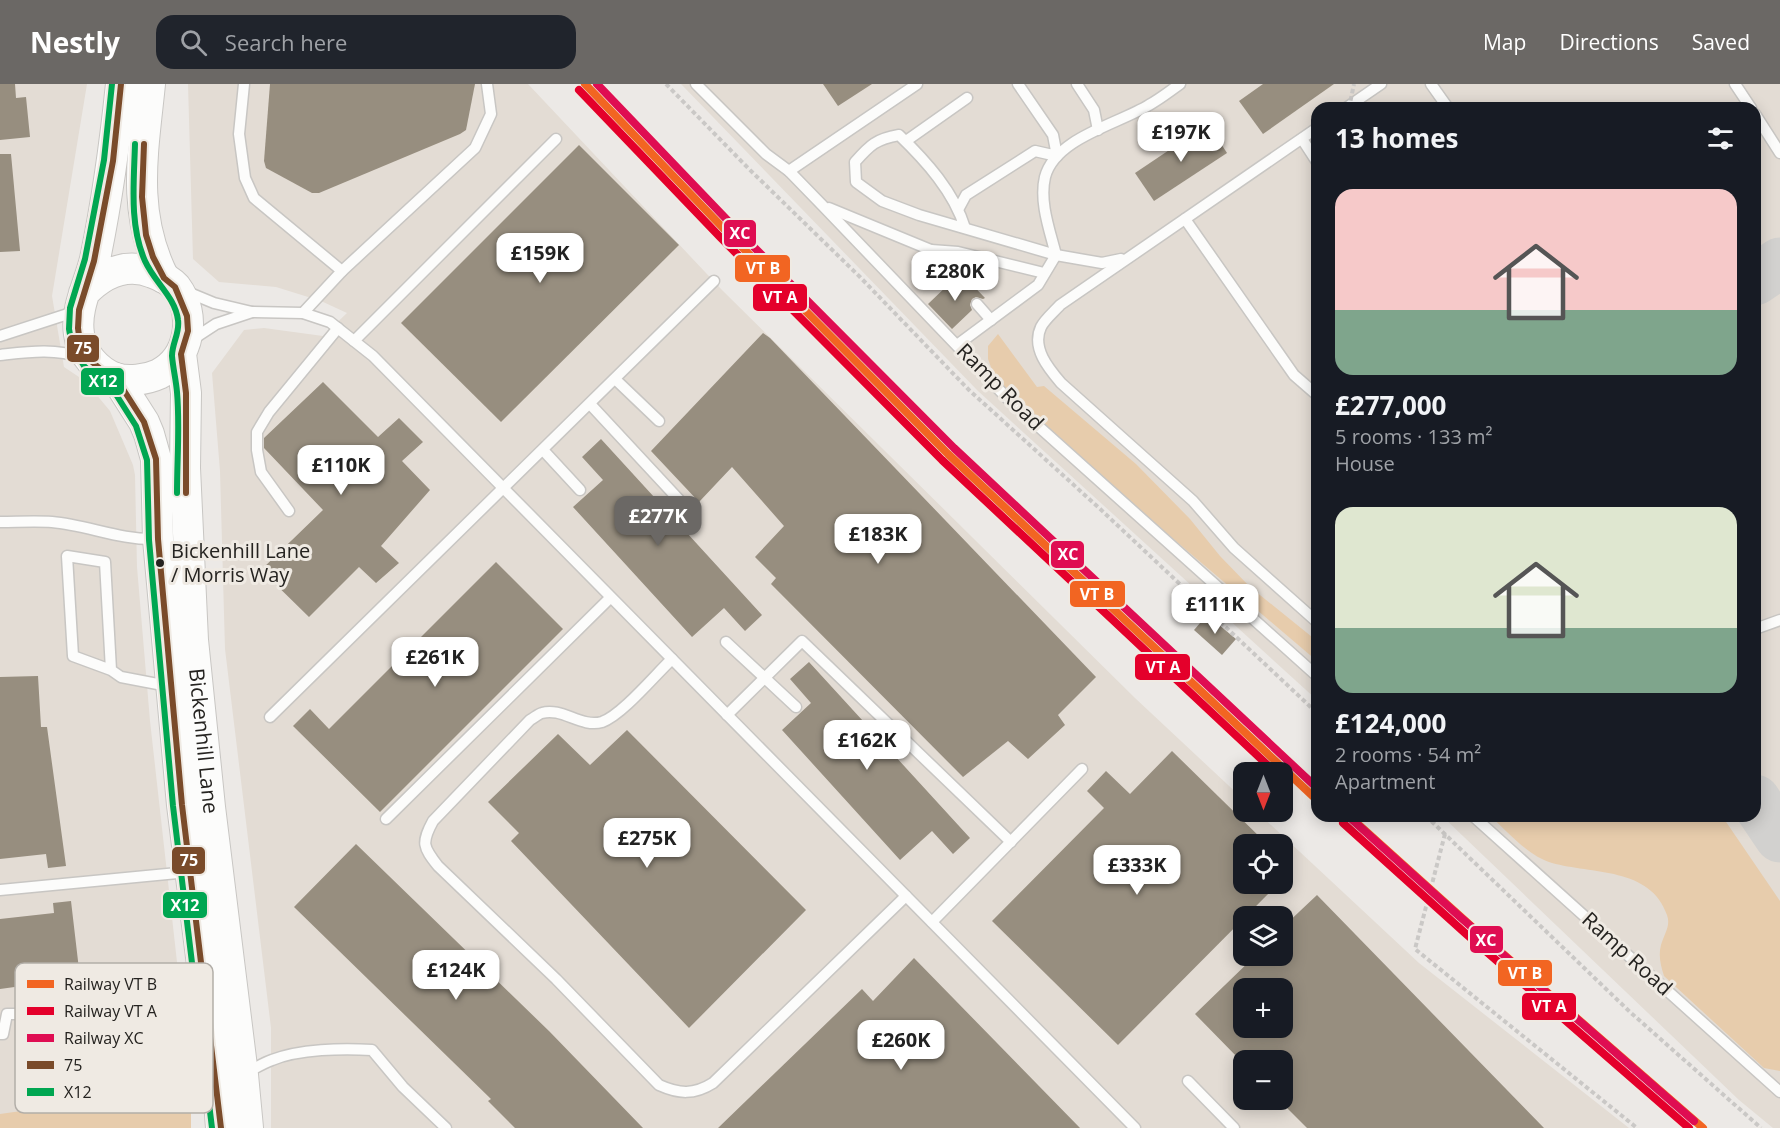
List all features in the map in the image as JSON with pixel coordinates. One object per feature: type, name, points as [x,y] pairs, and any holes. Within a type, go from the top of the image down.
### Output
[{"type":"main road","points":[[121,84],[113,161],[94,261],[82,302],[80,343],[91,361],[104,372],[116,378],[138,380],[152,377],[166,370],[183,349],[188,331],[188,316],[170,282],[153,257],[146,235],[142,197],[143,153],[150,84]]},
{"type":"main road","points":[[82,302],[99,280],[116,271],[142,269],[170,282]]},
{"type":"main road","name":"Bickenhill Lane","points":[[183,349],[186,393],[185,468],[193,640],[210,807],[248,1128]]},
{"type":"main road","name":"Bickenhill Lane","points":[[116,378],[139,413],[149,434],[156,459],[158,539],[171,687],[182,805],[202,963]]},
{"type":"main road","name":"Bickenhill Lane","points":[[213,1052],[221,1128]]},
{"type":"lane","points":[[244,84],[239,134],[244,178],[254,198],[342,271]]},
{"type":"lane","points":[[303,313],[342,271],[475,148],[491,114],[487,84]]},
{"type":"lane","name":"Ramp Road","points":[[696,84],[766,154],[789,171],[1009,400],[1311,671]]},
{"type":"lane","points":[[789,171],[917,84]]},
{"type":"lane","points":[[1018,84],[1053,135],[1057,156]]},
{"type":"lane","points":[[1077,84],[1094,110],[1098,130]]},
{"type":"lane","points":[[957,345],[1038,285],[1056,255],[1044,204],[1045,177],[1057,156],[1079,139],[1149,105],[1180,84]]},
{"type":"lane","points":[[1356,102],[1381,84]]},
{"type":"lane","points":[[1431,84],[1444,102]]},
{"type":"lane","points":[[1735,84],[1747,102]]},
{"type":"lane","points":[[906,141],[967,98]]},
{"type":"lane","points":[[1761,123],[1780,153]]},
{"type":"lane","points":[[1311,132],[1060,305],[1040,328],[1040,349],[1046,365],[1061,383],[1192,501],[1234,548],[1311,617]]},
{"type":"lane","points":[[965,228],[959,208],[920,154],[899,135],[882,138],[870,145],[855,162],[856,182],[882,201],[919,215],[1056,255],[1102,263],[1129,257]]},
{"type":"lane","points":[[354,341],[556,139]]},
{"type":"lane","points":[[1302,139],[1311,153]]},
{"type":"lane","points":[[959,208],[966,195],[1035,151],[1057,156]]},
{"type":"lane","points":[[823,206],[931,250],[958,252],[1044,273]]},
{"type":"lane","points":[[1185,219],[1294,375],[1311,389]]},
{"type":"lane","points":[[931,250],[955,279]]},
{"type":"lane","points":[[270,717],[714,281]]},
{"type":"lane","points":[[170,282],[214,303],[252,312],[303,313],[330,322],[372,356],[1135,1128]]},
{"type":"lane","points":[[0,336],[66,316],[82,302]]},
{"type":"lane","points":[[978,304],[991,320]]},
{"type":"lane","points":[[183,349],[216,324],[252,312]]},
{"type":"lane","points":[[289,511],[261,472],[256,432],[268,412],[338,328]]},
{"type":"lane","points":[[0,356],[37,351],[66,352],[91,361]]},
{"type":"lane","points":[[615,379],[659,421]]},
{"type":"lane","points":[[590,404],[682,503]]},
{"type":"lane","points":[[543,450],[580,490]]},
{"type":"lane","points":[[0,522],[53,522],[108,534],[158,539]]},
{"type":"lane","points":[[111,670],[105,562],[67,556],[73,656],[121,676],[171,687]]},
{"type":"lane","points":[[386,819],[610,598]]},
{"type":"lane","points":[[1761,627],[1780,620]]},
{"type":"lane","points":[[727,715],[801,641],[1011,842]]},
{"type":"lane","points":[[726,642],[796,707]]},
{"type":"lane","points":[[672,659],[613,716],[600,722],[587,722],[555,713],[543,713],[530,720],[433,821],[424,837],[425,850],[438,866],[556,979],[659,1085],[675,1092],[688,1093],[703,1089],[713,1083],[906,896]]},
{"type":"lane","points":[[932,922],[1082,769]]},
{"type":"lane","name":"Ramp Road","points":[[1480,822],[1780,1092]]},
{"type":"lane","points":[[0,890],[191,872]]},
{"type":"lane","points":[[0,1034],[3,1034],[7,1014],[15,1014]]},
{"type":"lane","points":[[243,1075],[272,1059],[343,1048],[372,1050],[403,1087],[446,1128]]},
{"type":"lane","points":[[1188,1081],[1234,1128]]},
{"type":"path","points":[[1350,102],[1354,84]]},
{"type":"path","points":[[1432,822],[1630,1012],[1761,1128]]},
{"type":"path","points":[[1445,834],[1415,949],[1637,1128]]},
{"type":"shaded area","points":[[0,84],[87,84],[52,296],[64,367],[85,381],[110,411],[135,475],[137,567],[150,721],[177,963],[15,963],[15,1113],[0,1115]]},
{"type":"shaded area","points":[[188,84],[528,84],[722,290],[1135,698],[1233,790],[1233,822],[1268,822],[1281,834],[1233,834],[1233,894],[1293,894],[1293,846],[1419,963],[1629,1128],[271,1128],[271,1028],[225,649],[220,471],[212,373],[244,330],[264,328],[323,336],[347,313],[321,301],[276,287],[219,282],[193,259]]},
{"type":"shaded area","points":[[681,84],[1780,84],[1780,1128],[1773,1128],[1739,1100],[1448,822],[1761,822],[1761,102],[1311,102],[1311,695],[978,391]]},
{"type":"shaded area","points":[[998,334],[1037,387],[1044,386],[1136,464],[1190,519],[1220,556],[1250,587],[1311,636],[1311,656],[1085,464],[1004,388],[992,370],[988,359],[988,346]]},
{"type":"shaded area","points":[[1496,822],[1726,822],[1780,901],[1780,1071],[1764,1068],[1664,976],[1660,953],[1668,919],[1659,899],[1648,888],[1618,875],[1543,860],[1519,843]]},
{"type":"shaded area","points":[[15,1112],[191,1113],[191,1128],[0,1128],[0,1114]]},
{"type":"building","points":[[0,84],[15,84],[16,98],[26,97],[30,137],[0,140]]},
{"type":"building","points":[[270,84],[475,84],[466,130],[319,193],[312,193],[266,168],[264,161]]},
{"type":"building","points":[[823,84],[872,84],[838,106]]},
{"type":"building","points":[[1263,84],[1334,84],[1263,134],[1239,101]]},
{"type":"building","points":[[1208,124],[1227,153],[1154,201],[1135,173]]},
{"type":"building","points":[[579,145],[679,245],[501,422],[401,323]]},
{"type":"building","points":[[0,154],[11,154],[20,251],[0,252]]},
{"type":"building","points":[[961,273],[985,298],[972,299],[970,305],[972,310],[952,329],[928,304],[950,283],[956,285],[960,283]]},
{"type":"building","points":[[763,333],[1096,677],[1058,715],[1065,725],[1028,759],[1008,741],[963,777],[771,584],[776,578],[755,557],[784,526],[732,467],[699,502],[651,451]]},
{"type":"building","points":[[323,382],[378,437],[399,418],[423,442],[402,461],[430,490],[381,546],[399,563],[376,583],[359,567],[309,617],[261,570],[323,510],[264,448],[264,438]]},
{"type":"building","points":[[601,439],[762,615],[745,631],[724,608],[692,637],[573,507],[603,480],[582,457]]},
{"type":"building","points":[[496,562],[563,629],[380,812],[293,726],[310,709],[329,729]]},
{"type":"building","points":[[1207,615],[1236,639],[1222,655],[1194,630]]},
{"type":"building","points":[[809,662],[970,838],[953,854],[932,831],[900,860],[782,730],[811,703],[790,679]]},
{"type":"building","points":[[38,676],[41,727],[47,727],[66,866],[48,868],[46,854],[0,859],[0,677]]},
{"type":"building","points":[[627,730],[806,910],[689,1028],[511,841],[519,833],[488,802],[558,734],[590,765]]},
{"type":"building","points":[[1172,751],[1233,811],[1233,822],[1245,822],[1257,834],[1233,834],[1233,894],[1268,894],[1256,906],[1233,906],[1233,929],[1118,1045],[992,921],[1104,808],[1087,791],[1106,771],[1130,794]]},
{"type":"building","points":[[356,844],[549,1031],[643,1128],[515,1128],[488,1101],[491,1099],[294,907]]},
{"type":"building","points":[[1317,895],[1544,1128],[1307,1128],[1289,1110],[1293,1110],[1293,1050],[1233,1050],[1233,1053],[1195,1014],[1245,966],[1293,966],[1293,918]]},
{"type":"building","points":[[71,901],[78,963],[15,963],[15,987],[0,989],[0,919],[54,913],[53,903]]},
{"type":"building","points":[[914,958],[1080,1128],[718,1128],[862,989],[873,1001]]},
{"type":"taxiway","points":[[1761,276],[1780,263]]},
{"type":"taxiway","points":[[1761,809],[1780,837]]},
{"type":"transit line","name":"X12","points":[[112,84],[104,160],[85,259],[70,308],[69,329],[72,346],[84,366],[99,380],[110,385],[136,426],[147,460],[149,540],[173,806],[192,963]]},
{"type":"transit line","name":"75","points":[[121,84],[113,161],[94,261],[79,310],[78,328],[80,343],[91,361],[116,378],[144,422],[156,459],[158,539],[182,805],[201,963]]},
{"type":"transit line","points":[[585,84],[726,231],[948,454],[1311,794]]},
{"type":"transit line","points":[[579,90],[720,237],[942,460],[1264,762]]},
{"type":"transit line","name":"X12","points":[[135,144],[134,203],[140,247],[149,269],[173,304],[178,320],[172,356],[178,404],[177,493]]},
{"type":"transit line","name":"75","points":[[144,144],[142,197],[146,235],[153,257],[164,278],[175,287],[187,316],[188,331],[181,354],[186,393],[186,493]]},
{"type":"transit line","points":[[1356,822],[1703,1128]]},
{"type":"transit line","points":[[1343,823],[1465,933],[1689,1128]]},
{"type":"transit line","name":"75","points":[[213,1062],[221,1128]]},
{"type":"transit line","name":"X12","points":[[210,1113],[212,1128]]},
{"type":"rail line","name":"XC","points":[[597,84],[732,225],[954,448],[1311,782]]},
{"type":"rail line","name":"XC","points":[[1355,822],[1694,1121]]},
{"type":"place","name":"Bickenhill Lane / Morris Way","points":[[160,563]]}]
